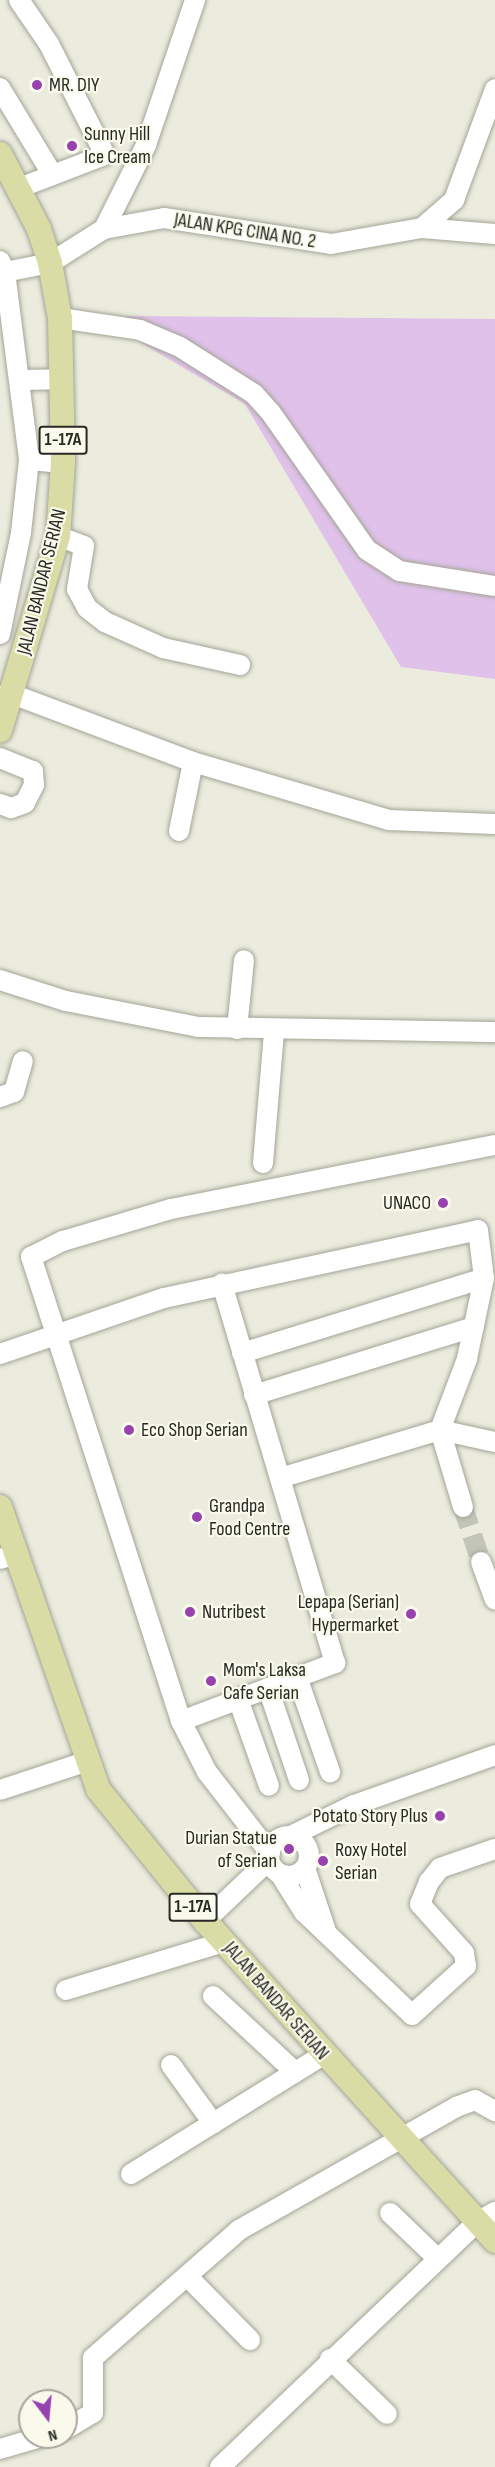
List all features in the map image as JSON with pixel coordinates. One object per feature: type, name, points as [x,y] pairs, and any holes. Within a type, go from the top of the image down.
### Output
[{"type":"main road","name":"JALAN BANDAR SERIAN","points":[[0,154],[20,188],[50,263],[60,318],[63,463],[58,536],[45,586],[6,695],[0,730]]},
{"type":"main road","name":"JALAN BANDAR SERIAN","points":[[0,1507],[6,1557],[85,1762],[120,1821],[397,2138],[486,2217],[495,2241]]},
{"type":"street","points":[[19,0],[50,44],[105,155],[131,166]]},
{"type":"street","points":[[0,634],[14,576],[29,460],[22,380],[2,268],[50,263],[104,229],[131,166],[146,145],[195,0]]},
{"type":"street","points":[[0,88],[52,174]]},
{"type":"street","points":[[422,228],[454,200],[495,89]]},
{"type":"street","points":[[20,188],[105,155]]},
{"type":"street","name":"JALAN KPG CINA NO. 2","points":[[104,229],[164,218],[331,244],[422,228],[495,234]]},
{"type":"street","points":[[60,318],[140,330],[180,347],[260,400],[367,550],[399,571],[495,586]]},
{"type":"street","points":[[22,380],[61,379]]},
{"type":"street","points":[[29,460],[63,463]]},
{"type":"street","points":[[58,536],[84,546],[77,590],[87,608],[105,622],[163,648],[240,664]]},
{"type":"street","points":[[14,576],[45,586]]},
{"type":"street","points":[[6,695],[193,762],[389,820],[495,824]]},
{"type":"street","points":[[0,758],[33,771],[34,785],[25,803],[11,808],[0,804]]},
{"type":"street","points":[[179,831],[193,762]]},
{"type":"street","points":[[237,1029],[244,960]]},
{"type":"street","points":[[0,980],[77,1003],[237,1029],[495,1032]]},
{"type":"street","points":[[263,1163],[273,1031]]},
{"type":"street","points":[[0,1097],[14,1092],[23,1060]]},
{"type":"street","points":[[354,1805],[306,1858],[293,1876],[277,1856],[245,1825],[207,1772],[181,1721],[30,1266],[40,1250],[171,1209],[495,1145]]},
{"type":"street","points":[[0,1354],[52,1335],[222,1283],[487,1228],[484,1278],[474,1327],[440,1430],[463,1507]]},
{"type":"street","points":[[242,1353],[484,1278]]},
{"type":"street","points":[[181,1721],[335,1663],[222,1283]]},
{"type":"street","points":[[254,1395],[474,1327]]},
{"type":"street","points":[[280,1478],[440,1430],[495,1442]]},
{"type":"street","points":[[481,1562],[495,1600]]},
{"type":"street","points":[[297,1677],[330,1772]]},
{"type":"street","points":[[268,1688],[299,1780]]},
{"type":"street","points":[[238,1699],[269,1786]]},
{"type":"street","points":[[205,1921],[277,1856],[354,1805],[495,1755]]},
{"type":"street","points":[[0,1790],[85,1762]]},
{"type":"street","points":[[277,1856],[304,1912],[412,2015],[466,1966],[464,1953],[420,1904],[429,1882],[440,1868],[495,1849]]},
{"type":"street","points":[[277,1856],[306,1858]]},
{"type":"street","points":[[306,1858],[327,1934]]},
{"type":"street","points":[[66,1990],[224,1942]]},
{"type":"street","points":[[213,1996],[295,2072]]},
{"type":"street","points":[[131,2174],[323,2055]]},
{"type":"street","points":[[171,2065],[213,2123]]},
{"type":"street","points":[[78,2422],[93,2413],[90,2362],[239,2229],[397,2138],[475,2100],[495,2111]]},
{"type":"street","points":[[390,2213],[438,2259]]},
{"type":"street","points":[[220,2467],[330,2359],[486,2217]]},
{"type":"street","points":[[187,2276],[250,2340]]},
{"type":"street","points":[[330,2359],[387,2414]]},
{"type":"street","points":[[0,2449],[18,2444]]},
{"type":"shaded area","points":[[126,316],[495,319],[495,679],[401,667],[245,404],[128,335]]},
{"type":"tunnel","points":[[463,1507],[481,1562]]},
{"type":"place","name":"MR. DIY","points":[[37,85]]},
{"type":"place","name":"Sunny Hill Ice Cream","points":[[72,146]]},
{"type":"place","name":"UNACO","points":[[443,1203]]},
{"type":"place","name":"Eco Shop Serian","points":[[129,1430]]},
{"type":"place","name":"Grandpa Food Centre","points":[[197,1517]]},
{"type":"place","name":"Nutribest","points":[[190,1612]]},
{"type":"place","name":"Lepapa (Serian) Hypermarket","points":[[411,1614]]},
{"type":"place","name":"Mom's Laksa Cafe Serian","points":[[211,1681]]},
{"type":"place","name":"Potato Story Plus","points":[[440,1816]]},
{"type":"place","name":"Durian Statue of Serian","points":[[289,1849]]},
{"type":"place","name":"Roxy Hotel Serian","points":[[323,1861]]}]
